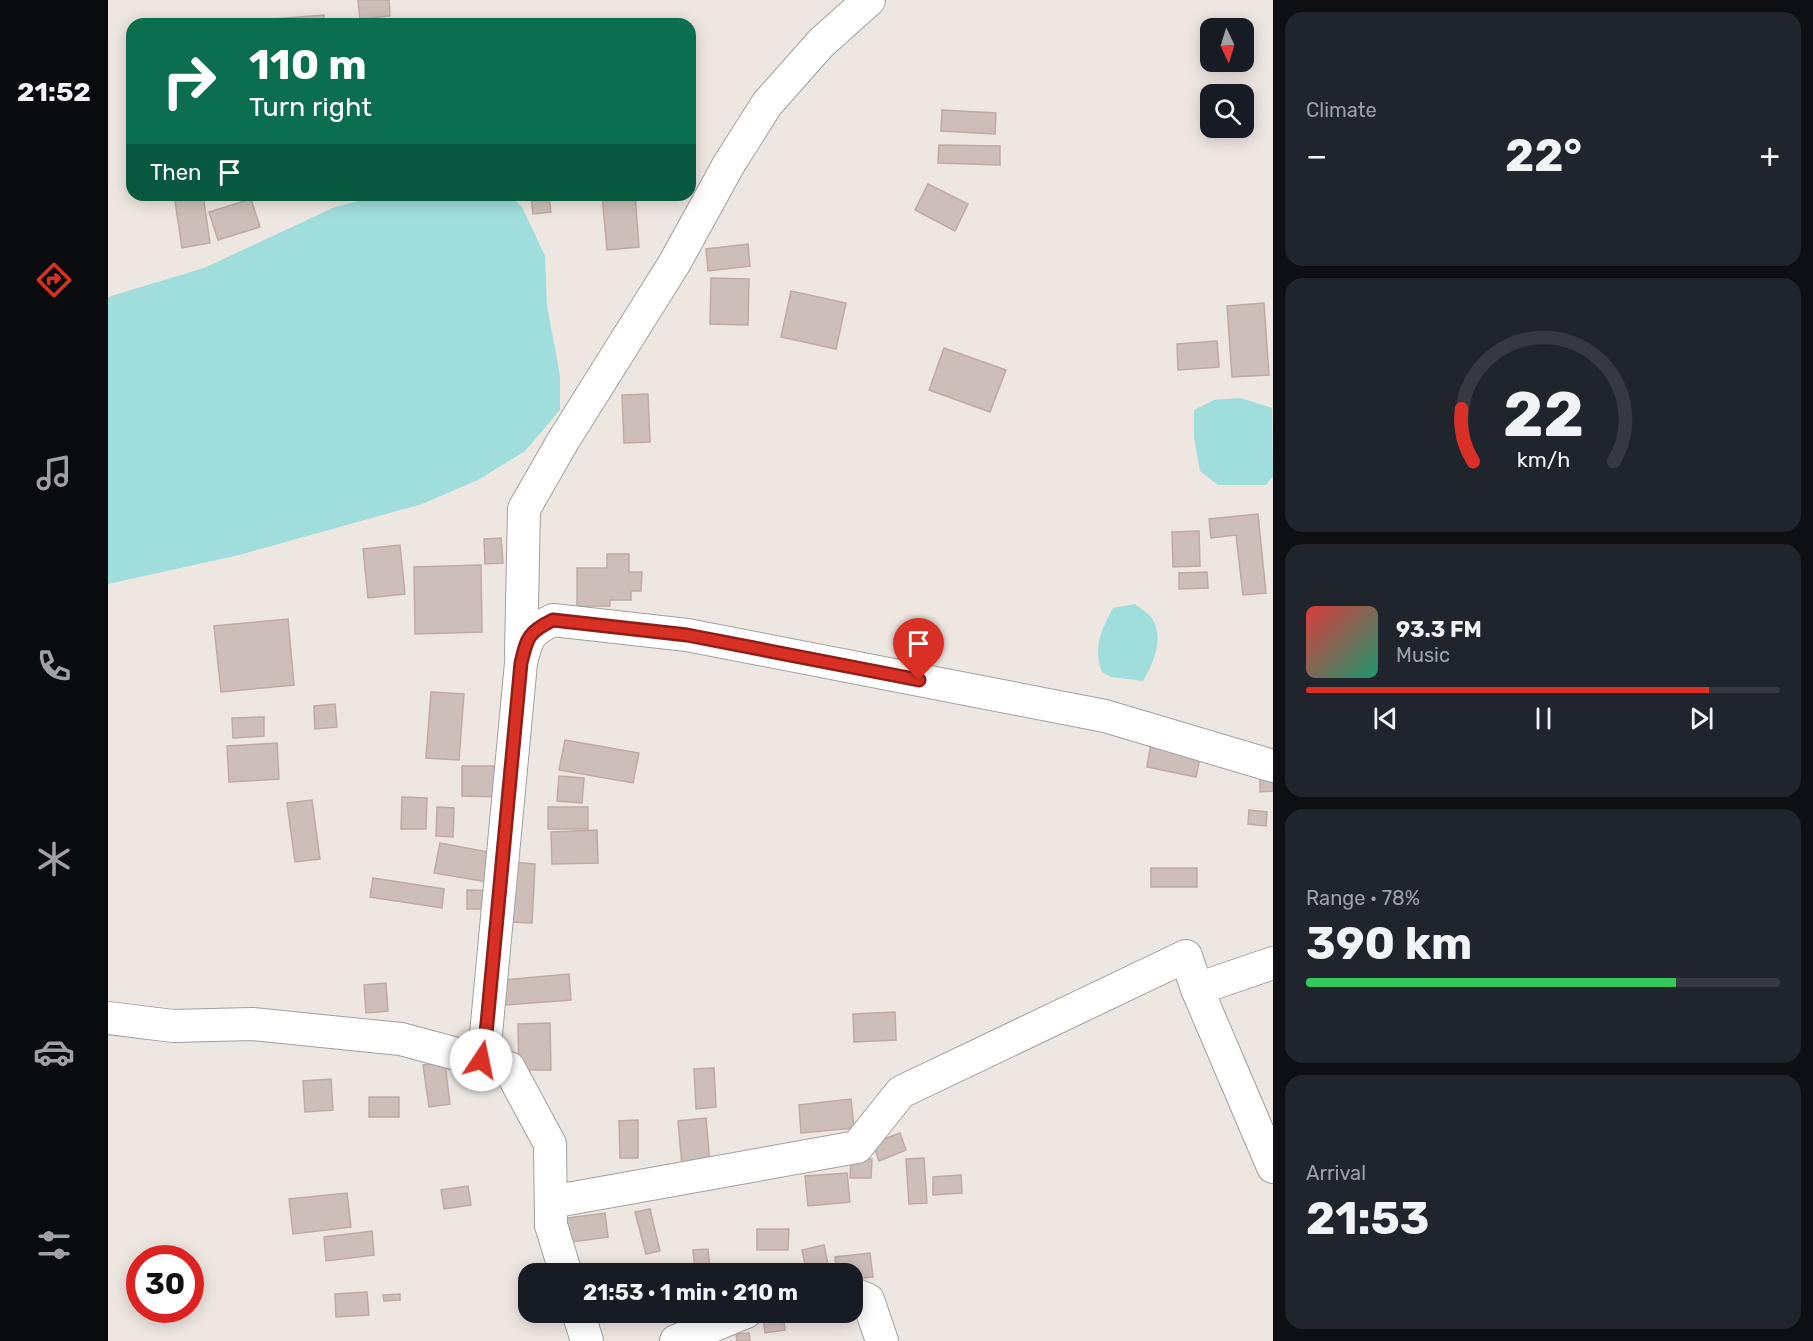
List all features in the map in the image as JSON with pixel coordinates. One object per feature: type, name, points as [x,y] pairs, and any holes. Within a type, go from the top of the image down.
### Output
[{"type":"street","points":[[481,1060],[486,1034],[521,663],[524,509],[563,441],[674,264],[729,164],[767,104],[821,43],[869,0]]},
{"type":"street","points":[[521,663],[526,641],[534,629],[553,620],[687,635],[1105,716],[1273,766]]},
{"type":"street","points":[[551,1202],[856,1147],[901,1092],[1186,956],[1197,989],[1273,1167]]},
{"type":"street","points":[[1197,989],[1273,963]]},
{"type":"street","points":[[108,1018],[173,1026],[252,1024],[401,1039],[508,1068],[550,1144],[550,1225],[562,1263]]},
{"type":"street","points":[[863,1298],[868,1300],[882,1341]]},
{"type":"street","points":[[581,1323],[586,1341]]},
{"type":"street","points":[[676,1341],[719,1323]]},
{"type":"water","points":[[359,201],[516,201],[522,207],[545,256],[547,305],[560,376],[560,410],[525,451],[478,480],[422,504],[239,555],[108,584],[108,297],[204,268],[335,207]]},
{"type":"water","points":[[1240,398],[1272,408],[1273,476],[1266,485],[1218,485],[1200,471],[1194,438],[1194,410],[1214,400]]},
{"type":"water","points":[[1135,604],[1152,618],[1157,636],[1156,652],[1143,681],[1111,677],[1102,672],[1098,655],[1102,632],[1113,608]]},
{"type":"building","points":[[358,0],[389,0],[390,16],[360,18]]},
{"type":"building","points":[[324,15],[324,18],[286,18]]},
{"type":"building","points":[[942,110],[996,113],[995,134],[941,131]]},
{"type":"building","points":[[939,145],[1000,146],[1000,165],[938,163]]},
{"type":"building","points":[[928,184],[968,204],[955,231],[915,210]]},
{"type":"building","points":[[175,201],[204,201],[210,243],[182,248]]},
{"type":"building","points":[[252,201],[260,227],[218,240],[209,212]]},
{"type":"building","points":[[532,201],[550,201],[551,212],[533,214]]},
{"type":"building","points":[[603,201],[635,201],[639,247],[607,250]]},
{"type":"building","points":[[748,244],[750,266],[708,271],[706,249]]},
{"type":"building","points":[[711,278],[749,279],[748,325],[710,324]]},
{"type":"building","points":[[791,291],[846,303],[836,349],[781,337]]},
{"type":"building","points":[[1264,303],[1269,375],[1232,377],[1227,306]]},
{"type":"building","points":[[1217,341],[1219,367],[1178,370],[1177,344]]},
{"type":"building","points":[[944,348],[1006,370],[990,412],[929,390]]},
{"type":"building","points":[[648,394],[650,442],[624,443],[622,395]]},
{"type":"building","points":[[1258,514],[1266,593],[1243,595],[1236,535],[1211,538],[1209,519]]},
{"type":"building","points":[[1199,531],[1200,566],[1173,567],[1172,532]]},
{"type":"building","points":[[501,538],[503,563],[485,564],[484,539]]},
{"type":"building","points":[[400,545],[405,594],[368,598],[363,549]]},
{"type":"building","points":[[607,554],[629,554],[629,572],[642,572],[641,591],[631,591],[631,600],[610,600],[610,606],[577,606],[577,568],[607,568]]},
{"type":"building","points":[[481,565],[482,632],[415,634],[414,567]]},
{"type":"building","points":[[1207,572],[1208,588],[1179,589],[1179,573]]},
{"type":"building","points":[[288,619],[294,685],[221,692],[214,626]]},
{"type":"building","points":[[431,692],[464,694],[459,760],[426,758]]},
{"type":"building","points":[[335,704],[337,727],[315,729],[314,706]]},
{"type":"building","points":[[264,717],[264,736],[233,738],[232,718]]},
{"type":"building","points":[[565,740],[639,753],[633,783],[559,770]]},
{"type":"building","points":[[277,743],[279,779],[229,782],[227,746]]},
{"type":"building","points":[[1151,743],[1201,753],[1196,777],[1147,767]]},
{"type":"building","points":[[462,766],[501,766],[501,797],[462,796]]},
{"type":"building","points":[[1260,775],[1273,775],[1273,791],[1260,792]]},
{"type":"building","points":[[559,776],[584,778],[582,803],[557,801]]},
{"type":"building","points":[[402,797],[427,798],[426,829],[401,829]]},
{"type":"building","points":[[312,800],[320,859],[295,862],[287,803]]},
{"type":"building","points":[[437,807],[454,808],[453,837],[436,836]]},
{"type":"building","points":[[548,807],[588,807],[588,829],[548,829]]},
{"type":"building","points":[[1249,810],[1267,812],[1266,826],[1248,824]]},
{"type":"building","points":[[597,830],[598,863],[552,864],[551,832]]},
{"type":"building","points":[[440,843],[499,854],[493,883],[434,873]]},
{"type":"building","points":[[512,862],[535,864],[532,923],[509,922]]},
{"type":"building","points":[[1151,868],[1197,868],[1197,887],[1151,887]]},
{"type":"building","points":[[373,878],[444,889],[442,908],[370,897]]},
{"type":"building","points":[[467,890],[502,891],[501,909],[467,909]]},
{"type":"building","points":[[569,974],[571,1000],[505,1005],[502,980]]},
{"type":"building","points":[[386,983],[388,1011],[366,1013],[364,985]]},
{"type":"building","points":[[895,1012],[896,1040],[854,1042],[853,1014]]},
{"type":"building","points":[[550,1023],[551,1070],[519,1070],[518,1024]]},
{"type":"building","points":[[445,1063],[450,1104],[429,1107],[423,1065]]},
{"type":"building","points":[[714,1068],[716,1107],[696,1109],[694,1069]]},
{"type":"building","points":[[331,1079],[333,1110],[305,1112],[303,1081]]},
{"type":"building","points":[[369,1097],[399,1097],[399,1117],[369,1117]]},
{"type":"building","points":[[851,1099],[854,1128],[801,1133],[799,1105]]},
{"type":"building","points":[[706,1118],[710,1163],[682,1166],[678,1121]]},
{"type":"building","points":[[638,1120],[638,1158],[620,1158],[619,1121]]},
{"type":"building","points":[[900,1133],[906,1150],[879,1161],[873,1143]]},
{"type":"building","points":[[851,1158],[872,1159],[871,1178],[850,1178]]},
{"type":"building","points":[[924,1158],[927,1203],[909,1204],[906,1159]]},
{"type":"building","points":[[847,1173],[850,1202],[808,1206],[805,1176]]},
{"type":"building","points":[[961,1175],[962,1193],[933,1195],[933,1177]]},
{"type":"building","points":[[468,1186],[471,1205],[444,1209],[441,1190]]},
{"type":"building","points":[[347,1193],[351,1227],[293,1234],[289,1199]]},
{"type":"building","points":[[650,1209],[660,1251],[646,1254],[635,1212]]},
{"type":"building","points":[[605,1213],[608,1237],[564,1243],[561,1219]]},
{"type":"building","points":[[757,1229],[789,1229],[788,1250],[757,1250]]},
{"type":"building","points":[[372,1231],[374,1255],[326,1261],[324,1237]]},
{"type":"building","points":[[824,1245],[828,1263],[805,1263],[802,1250]]},
{"type":"building","points":[[708,1249],[709,1263],[694,1263],[693,1250]]},
{"type":"building","points":[[870,1253],[873,1277],[863,1278],[863,1263],[836,1263],[835,1257]]},
{"type":"building","points":[[367,1292],[369,1315],[336,1317],[335,1294]]},
{"type":"building","points":[[400,1294],[400,1300],[384,1301],[383,1295]]},
{"type":"building","points":[[764,1323],[784,1323],[785,1330],[765,1333]]},
{"type":"building","points":[[749,1333],[750,1341],[737,1341],[736,1334]]},
{"type":"route","points":[[481,1060],[486,1034],[521,663],[526,641],[534,629],[553,620],[687,635],[919,680]]}]
